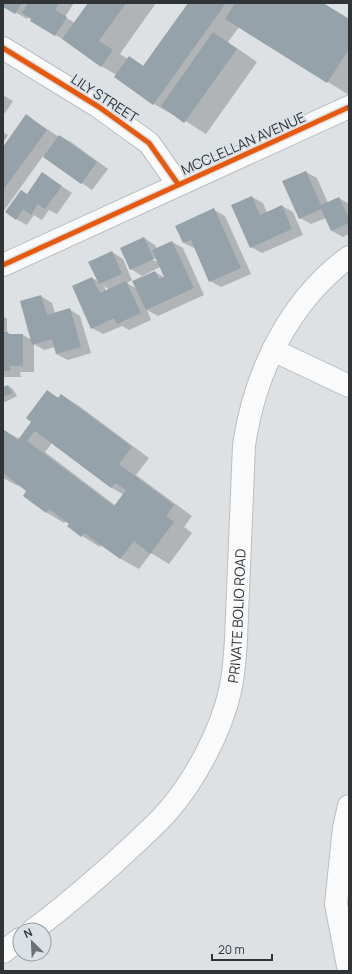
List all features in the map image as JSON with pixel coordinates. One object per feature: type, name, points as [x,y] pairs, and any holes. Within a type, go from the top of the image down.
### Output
[{"type":"street","name":"LILY STREET","points":[[3,48],[99,107],[149,142],[178,184]]},
{"type":"street","name":"MCCLELLAN AVENUE","points":[[9,262],[349,107]]},
{"type":"street","name":"PRIVATE BOLIO ROAD","points":[[43,922],[89,885],[167,812],[182,794],[198,769],[215,734],[230,691],[236,639],[242,478],[246,432],[254,398],[272,350],[289,321],[324,278],[349,257]]},
{"type":"street","points":[[272,350],[349,386]]},
{"type":"street","points":[[348,971],[336,904],[349,806]]},
{"type":"street","points":[[3,952],[12,946]]},
{"type":"building","points":[[3,3],[22,3],[15,14],[3,7]]},
{"type":"building","points":[[28,3],[59,3],[55,10],[67,17],[55,36],[30,21],[31,19],[22,13]]},
{"type":"building","points":[[88,3],[126,3],[99,41],[113,50],[101,67],[62,39]]},
{"type":"building","points":[[188,3],[226,3],[153,105],[114,77],[129,56],[143,66]]},
{"type":"building","points":[[235,3],[323,3],[349,19],[349,49],[327,83],[225,19]]},
{"type":"building","points":[[213,32],[237,49],[184,123],[161,106]]},
{"type":"building","points":[[26,114],[47,130],[3,190],[3,147]]},
{"type":"building","points":[[59,135],[97,162],[81,184],[43,157]]},
{"type":"building","points":[[306,171],[321,205],[339,197],[349,219],[349,223],[331,231],[321,209],[299,219],[282,181]]},
{"type":"building","points":[[42,172],[62,186],[45,209],[38,204],[31,215],[23,209],[16,220],[5,212],[21,190],[27,194]]},
{"type":"building","points":[[252,196],[260,215],[282,205],[292,229],[250,248],[231,205]]},
{"type":"building","points":[[214,208],[241,268],[209,282],[191,240],[183,243],[175,226]]},
{"type":"building","points":[[144,237],[154,259],[130,270],[120,248]]},
{"type":"building","points":[[172,241],[194,288],[146,310],[132,281],[155,271],[159,279],[164,277],[152,250]]},
{"type":"building","points":[[112,251],[122,274],[99,284],[88,262]]},
{"type":"building","points":[[92,277],[100,293],[126,281],[141,313],[117,324],[114,318],[91,329],[72,286]]},
{"type":"building","points":[[41,295],[47,315],[70,308],[81,347],[56,354],[52,339],[32,345],[20,301]]},
{"type":"building","points":[[3,332],[8,332],[8,334],[23,334],[23,366],[10,366],[10,371],[3,371]]},
{"type":"building","points":[[8,385],[12,393],[3,397],[3,387]]},
{"type":"building","points":[[47,390],[58,398],[61,394],[132,447],[119,464],[174,505],[166,516],[174,522],[150,554],[134,541],[120,559],[84,533],[81,537],[67,526],[69,524],[49,509],[46,513],[23,496],[26,491],[3,473],[3,429],[18,440],[31,422],[26,418]],"holes":[[[35,431],[111,488],[115,483],[126,490],[114,506],[27,441]]]},
{"type":"cycle path","points":[[3,48],[99,107],[149,143],[178,184]]},
{"type":"cycle path","points":[[3,265],[349,107]]}]
